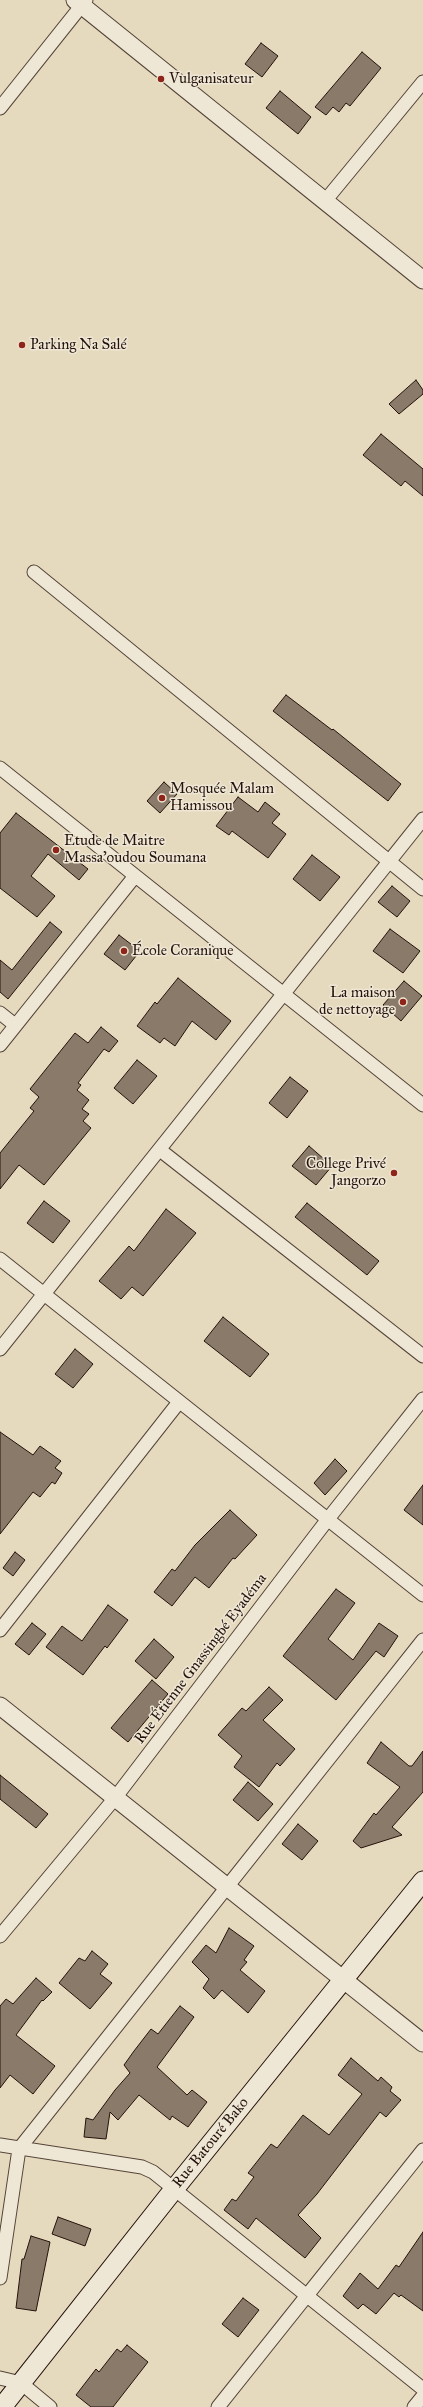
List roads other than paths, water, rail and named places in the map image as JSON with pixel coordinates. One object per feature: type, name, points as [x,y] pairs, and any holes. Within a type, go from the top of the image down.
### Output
[{"type":"main road","name":"Rue Batouré Bako","points":[[2,2407],[175,2188],[423,1881]]},
{"type":"street","points":[[0,108],[81,2],[423,280]]},
{"type":"street","points":[[325,201],[423,82]]},
{"type":"street","points":[[34,572],[423,889]]},
{"type":"street","points":[[0,768],[284,992],[423,1104]]},
{"type":"street","points":[[0,1349],[423,819]]},
{"type":"street","points":[[0,1045],[136,876]]},
{"type":"street","points":[[0,1013],[15,1025]]},
{"type":"street","points":[[160,1150],[423,1356]]},
{"type":"street","points":[[0,1259],[423,1595]]},
{"type":"street","name":"Rue Étienne Gnassingbé Eyadéma","points":[[0,1936],[115,1798],[328,1519],[423,1399]]},
{"type":"street","points":[[0,1630],[179,1402]]},
{"type":"street","points":[[0,2278],[19,2149],[423,1640]]},
{"type":"street","points":[[0,1706],[423,2043]]},
{"type":"street","points":[[0,2145],[142,2167],[153,2172],[175,2188],[423,2389]]},
{"type":"street","points":[[218,2407],[423,2150]]},
{"type":"street","points":[[0,2378],[21,2383],[50,2407]]},
{"type":"street","points":[[414,2407],[423,2396]]},
{"type":"place","name":"Vulganisateur","points":[[161,79]]},
{"type":"place","name":"Parking Na Salé","points":[[22,345]]},
{"type":"place","name":"Mosquée Malam Hamissou","points":[[162,798]]},
{"type":"place","name":"Etude de Maitre Massa'oudou Soumana","points":[[56,850]]},
{"type":"place","name":"École Coranique","points":[[124,951]]},
{"type":"place","name":"La maison de nettoyage","points":[[403,1002]]},
{"type":"place","name":"College Privé Jangorzo","points":[[394,1173]]}]
